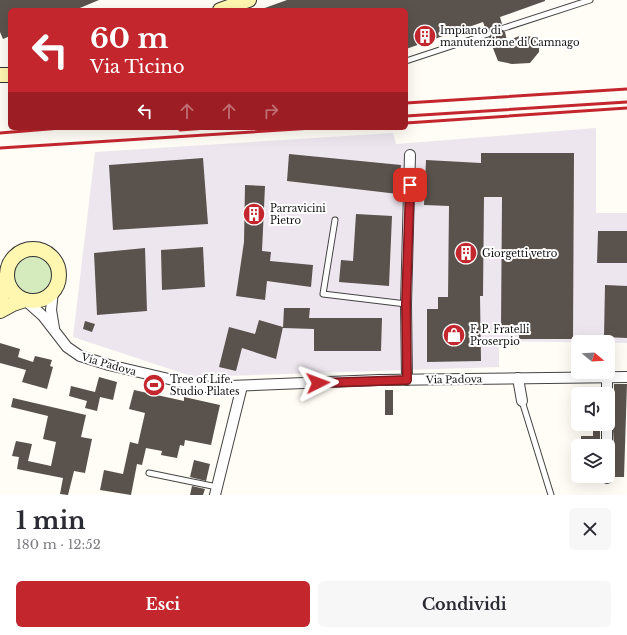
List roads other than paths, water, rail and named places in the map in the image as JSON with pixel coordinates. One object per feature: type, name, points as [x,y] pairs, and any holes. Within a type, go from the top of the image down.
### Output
[{"type":"street","points":[[226,8],[249,0]]},
{"type":"street","points":[[407,380],[406,304],[410,155]]},
{"type":"street","points":[[0,256],[16,254],[28,249],[40,249],[54,259],[58,267],[59,276],[51,303],[52,317],[56,332]]},
{"type":"street","points":[[3,274],[10,261],[16,254]]},
{"type":"street","points":[[3,274],[12,292],[25,300]]},
{"type":"street","points":[[0,300],[6,288],[3,274]]},
{"type":"street","points":[[0,311],[25,300],[40,300],[54,291]]},
{"type":"street","name":"Via Padova","points":[[25,300],[36,309],[73,352],[87,359],[203,387],[407,380],[571,377]]},
{"type":"street","name":"Via Padova","points":[[615,377],[627,377]]},
{"type":"street","points":[[518,378],[522,401]]},
{"type":"street","points":[[216,491],[242,386]]},
{"type":"lane","points":[[504,28],[590,0]]},
{"type":"lane","points":[[408,60],[488,34]]},
{"type":"lane","points":[[335,220],[323,294],[406,304]]},
{"type":"lane","points":[[522,401],[551,495]]},
{"type":"lane","points":[[149,473],[216,491]]},
{"type":"railway","points":[[408,103],[627,89]]},
{"type":"railway","points":[[408,116],[627,102]]},
{"type":"railway","points":[[408,123],[627,108]]},
{"type":"railway","points":[[0,133],[37,130]]},
{"type":"railway","points":[[0,148],[282,130]]},
{"type":"place","name":"Impianto di manutenzione di Camnago","points":[[425,36]]},
{"type":"place","name":"Parravicini Pietro","points":[[254,214]]},
{"type":"place","name":"Giorgetti vetro","points":[[466,253]]},
{"type":"place","name":"F. P. Fratelli Proserpio","points":[[454,335]]},
{"type":"place","name":"Tree of Life. Studio Pilates","points":[[154,385]]}]
